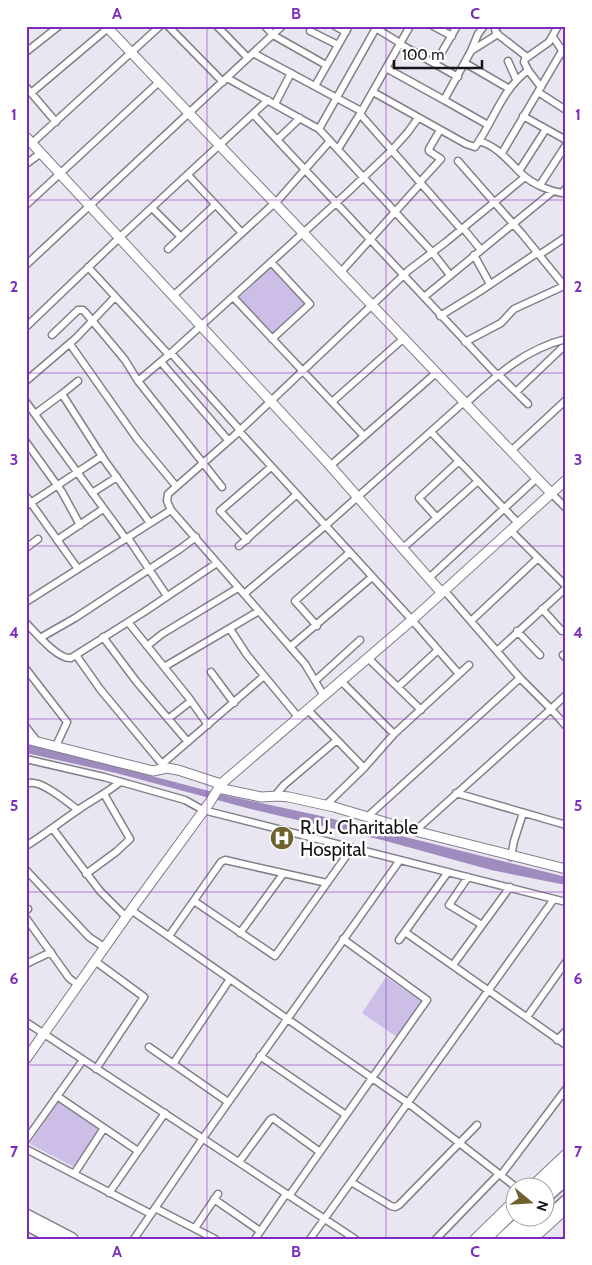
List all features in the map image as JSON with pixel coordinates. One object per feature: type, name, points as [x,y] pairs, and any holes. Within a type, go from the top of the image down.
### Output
[{"type":"highway","points":[[552,1178],[566,1165]]},
{"type":"highway","points":[[554,1190],[566,1180]]},
{"type":"highway","points":[[554,1202],[566,1191]]},
{"type":"highway","points":[[525,1239],[566,1201]]},
{"type":"highway","points":[[26,1215],[72,1239]]},
{"type":"highway","points":[[485,1239],[504,1221]]},
{"type":"highway","points":[[26,1224],[54,1239]]},
{"type":"highway","points":[[502,1239],[514,1228]]},
{"type":"highway","points":[[514,1239],[526,1228]]},
{"type":"street","points":[[26,52],[59,26]]},
{"type":"street","points":[[160,26],[56,122],[29,140],[330,466],[429,578],[471,621],[520,678],[566,726]]},
{"type":"street","points":[[168,26],[225,80],[268,100],[319,129],[432,252],[450,275]]},
{"type":"street","points":[[217,26],[251,56],[291,73],[361,113],[420,183],[481,250]]},
{"type":"street","points":[[265,26],[273,35],[326,66]]},
{"type":"street","points":[[26,266],[282,26]]},
{"type":"street","points":[[315,86],[348,29],[335,26]]},
{"type":"street","points":[[338,149],[361,113],[410,26]]},
{"type":"street","points":[[433,26],[452,36]]},
{"type":"street","points":[[435,64],[457,26]]},
{"type":"street","points":[[444,100],[484,26]]},
{"type":"street","points":[[498,26],[495,29],[498,34],[527,57]]},
{"type":"street","points":[[558,26],[553,38],[542,48],[527,57],[524,62],[539,90],[566,110]]},
{"type":"street","points":[[31,93],[107,27],[566,508]]},
{"type":"street","points":[[319,129],[375,27],[400,44],[458,77]]},
{"type":"street","points":[[310,30],[338,45]]},
{"type":"street","points":[[471,51],[498,34]]},
{"type":"street","points":[[502,153],[539,90],[564,53],[553,38]]},
{"type":"street","points":[[508,61],[516,80]]},
{"type":"street","points":[[465,63],[508,88]]},
{"type":"street","points":[[386,68],[488,125]]},
{"type":"street","points":[[372,92],[475,147],[508,88],[528,70]]},
{"type":"street","points":[[275,104],[291,73]]},
{"type":"street","points":[[26,205],[159,82]]},
{"type":"street","points":[[26,87],[56,122]]},
{"type":"street","points":[[26,327],[268,100]]},
{"type":"street","points":[[558,105],[566,100]]},
{"type":"street","points":[[253,114],[440,316],[528,404]]},
{"type":"street","points":[[523,116],[566,140]]},
{"type":"street","points":[[277,140],[300,118]]},
{"type":"street","points":[[138,381],[336,203],[392,150],[418,118]]},
{"type":"street","points":[[324,696],[308,668],[171,510],[166,499],[169,492],[239,430],[403,276],[494,202],[522,174],[546,129]]},
{"type":"street","points":[[340,272],[441,159],[429,152],[440,130]]},
{"type":"street","points":[[173,296],[275,203],[330,141]]},
{"type":"street","points":[[479,141],[502,153],[522,174],[552,192],[562,192],[566,188]]},
{"type":"street","points":[[540,185],[566,145]]},
{"type":"street","points":[[26,164],[41,153]]},
{"type":"street","points":[[458,161],[565,287],[514,309],[502,323],[465,342]]},
{"type":"street","points":[[188,175],[242,233]]},
{"type":"street","points":[[424,297],[552,192]]},
{"type":"street","points":[[168,249],[215,205]]},
{"type":"street","points":[[152,208],[181,237]]},
{"type":"street","points":[[440,316],[566,236]]},
{"type":"street","points":[[474,255],[490,284]]},
{"type":"street","points":[[271,262],[310,304],[272,339]]},
{"type":"street","points":[[88,268],[170,354],[459,674]]},
{"type":"street","points":[[26,382],[70,344],[115,297]]},
{"type":"street","points":[[233,297],[364,436]]},
{"type":"street","points":[[52,335],[80,309],[85,312],[125,360],[138,381],[222,487]]},
{"type":"street","points":[[333,401],[404,338]]},
{"type":"street","points":[[244,594],[510,365],[533,350],[555,341],[566,339]]},
{"type":"street","points":[[516,392],[564,350],[555,341]]},
{"type":"street","points":[[70,344],[131,432],[176,486]]},
{"type":"street","points":[[161,362],[228,440]]},
{"type":"street","points":[[330,466],[436,373]]},
{"type":"street","points":[[35,414],[78,381]]},
{"type":"street","points":[[62,394],[102,456],[150,523]]},
{"type":"street","points":[[511,450],[566,400]]},
{"type":"street","points":[[26,402],[167,596]]},
{"type":"street","points":[[432,432],[518,523]]},
{"type":"street","points":[[26,442],[58,486],[80,525]]},
{"type":"street","points":[[28,504],[102,456]]},
{"type":"street","points":[[437,518],[419,498],[459,461]]},
{"type":"street","points":[[247,540],[220,510],[271,467]]},
{"type":"street","points":[[92,493],[117,476]]},
{"type":"street","points":[[429,578],[537,478]]},
{"type":"street","points":[[26,1059],[219,787],[412,620],[566,480]]},
{"type":"street","points":[[403,548],[478,481]]},
{"type":"street","points":[[239,546],[296,495]]},
{"type":"street","points":[[26,496],[28,504],[78,569]]},
{"type":"street","points":[[57,540],[103,509]]},
{"type":"street","points":[[26,602],[171,510]]},
{"type":"street","points":[[497,651],[566,587],[510,530]]},
{"type":"street","points":[[40,638],[75,618],[196,537]]},
{"type":"street","points":[[26,548],[38,540]]},
{"type":"street","points":[[317,626],[295,601],[349,552]]},
{"type":"street","points":[[471,621],[538,558]]},
{"type":"street","points":[[26,623],[40,638],[64,658],[68,658],[103,638],[217,563]]},
{"type":"street","points":[[290,647],[372,578]]},
{"type":"street","points":[[147,646],[162,634],[238,588]]},
{"type":"street","points":[[542,610],[562,631]]},
{"type":"street","points":[[164,667],[230,630],[259,611]]},
{"type":"street","points":[[128,622],[208,725]]},
{"type":"street","points":[[230,630],[247,656],[299,718]]},
{"type":"street","points":[[517,631],[540,655]]},
{"type":"street","points":[[103,638],[136,681],[188,742]]},
{"type":"street","points":[[316,680],[360,640]]},
{"type":"street","points":[[398,687],[438,650]]},
{"type":"street","points":[[76,655],[100,689],[163,766],[178,770],[219,787],[261,798],[289,797],[326,805],[415,831],[566,870]]},
{"type":"street","points":[[368,658],[421,710]]},
{"type":"street","points":[[326,805],[364,768],[394,734],[469,665]]},
{"type":"street","points":[[26,669],[67,722],[56,746]]},
{"type":"street","points":[[211,672],[234,703]]},
{"type":"street","points":[[26,739],[153,771],[163,766],[264,676]]},
{"type":"street","points":[[366,817],[520,678]]},
{"type":"street","points":[[342,681],[394,734]]},
{"type":"street","points":[[415,831],[566,695]]},
{"type":"street","points":[[168,719],[191,701]]},
{"type":"street","points":[[308,710],[364,768]]},
{"type":"street","points":[[26,727],[37,741]]},
{"type":"street","points":[[274,797],[284,785],[337,740]]},
{"type":"street","points":[[26,759],[186,800],[203,810],[510,886],[566,902]]},
{"type":"street","points":[[26,784],[33,782],[43,786],[78,810]]},
{"type":"street","points":[[26,846],[54,829],[78,810],[120,782]]},
{"type":"street","points":[[456,793],[566,825]]},
{"type":"street","points":[[86,874],[115,853],[130,839],[104,794]]},
{"type":"street","points":[[511,857],[523,813]]},
{"type":"street","points":[[54,829],[86,874],[100,890],[129,913],[169,936],[373,1078],[505,1178]]},
{"type":"street","points":[[194,901],[275,956],[352,848]]},
{"type":"street","points":[[169,936],[221,862],[225,860],[327,883]]},
{"type":"street","points":[[134,1239],[260,1056],[400,860]]},
{"type":"street","points":[[26,870],[89,937],[104,948]]},
{"type":"street","points":[[399,940],[448,872]]},
{"type":"street","points":[[240,932],[284,874]]},
{"type":"street","points":[[468,877],[449,905],[482,925]]},
{"type":"street","points":[[453,965],[510,886]]},
{"type":"street","points":[[310,1239],[554,899]]},
{"type":"street","points":[[26,918],[69,978],[78,985]]},
{"type":"street","points":[[405,932],[566,1045]]},
{"type":"street","points":[[255,1239],[320,1152],[427,1000],[343,939]]},
{"type":"street","points":[[26,964],[51,952]]},
{"type":"street","points":[[95,961],[144,997],[96,1069]]},
{"type":"street","points":[[526,1017],[566,962]]},
{"type":"street","points":[[172,1064],[230,979]]},
{"type":"street","points":[[26,1022],[355,1239]]},
{"type":"street","points":[[557,1040],[566,1031]]},
{"type":"street","points":[[148,1047],[228,1102]]},
{"type":"street","points":[[260,1056],[346,1115]]},
{"type":"street","points":[[26,1140],[83,1060]]},
{"type":"street","points":[[436,1239],[500,1174],[566,1089]]},
{"type":"street","points":[[58,1096],[138,1151]]},
{"type":"street","points":[[109,1193],[165,1113]]},
{"type":"street","points":[[239,1162],[273,1118],[320,1152]]},
{"type":"street","points":[[351,1182],[395,1207],[477,1125]]},
{"type":"street","points":[[74,1174],[104,1128]]},
{"type":"street","points":[[26,1149],[109,1193],[195,1228],[215,1239]]},
{"type":"street","points":[[541,1178],[566,1154]]},
{"type":"street","points":[[195,1228],[216,1197],[260,1231]]},
{"type":"street","points":[[533,1239],[566,1209]]},
{"type":"street","points":[[475,1239],[504,1211]]},
{"type":"shaded area","points":[[272,267],[306,304],[273,334],[239,298]]},
{"type":"shaded area","points":[[26,743],[228,796],[321,816],[566,877],[566,885],[491,870],[386,841],[247,808],[116,773],[26,753]]},
{"type":"shaded area","points":[[386,977],[421,1001],[397,1037],[362,1013]]},
{"type":"shaded area","points":[[60,1101],[99,1130],[74,1167],[30,1144],[56,1104]]},
{"type":"place","name":"R.U. Charitable Hospital","points":[[282,838]]}]
